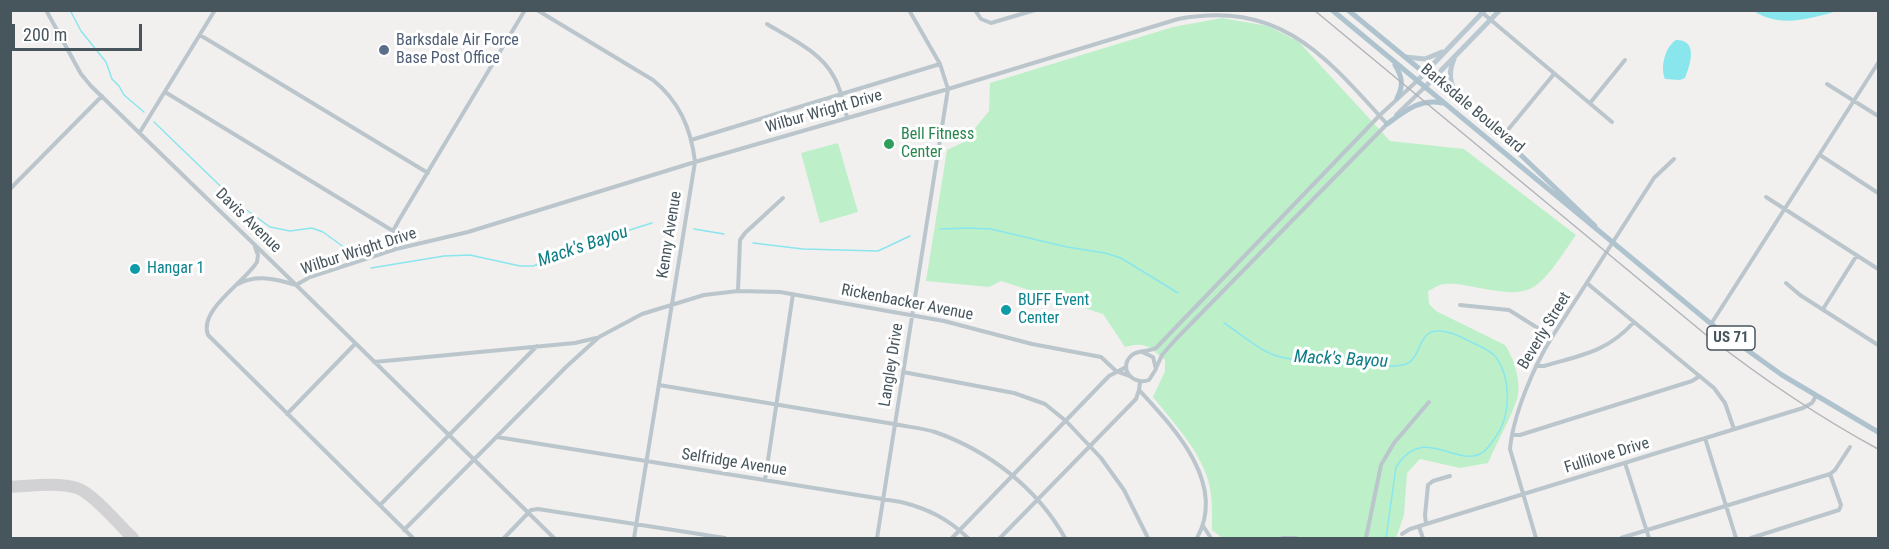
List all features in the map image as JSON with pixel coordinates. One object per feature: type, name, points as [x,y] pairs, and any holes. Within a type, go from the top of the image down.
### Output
[{"type":"main road","name":"Barksdale Boulevard","points":[[1332,10],[1582,219],[1596,227]]},
{"type":"main road","points":[[1424,88],[1500,10]]},
{"type":"main road","points":[[1417,81],[1482,11]]},
{"type":"main road","name":"Barksdale Boulevard","points":[[1351,13],[1502,137],[1596,227],[1711,324],[1774,369],[1878,432]]},
{"type":"main road","points":[[1347,23],[1351,13]]},
{"type":"main road","points":[[1405,57],[1425,59],[1446,50]]},
{"type":"main road","points":[[1457,54],[1451,65],[1450,81],[1465,107]]},
{"type":"main road","points":[[1393,61],[1402,81],[1398,98]]},
{"type":"main road","points":[[1388,124],[1416,104],[1431,102],[1445,104]]},
{"type":"main road","points":[[1494,146],[1502,137]]},
{"type":"street","name":"Davis Avenue","points":[[46,10],[81,74],[102,96],[554,538]]},
{"type":"street","points":[[140,132],[215,10]]},
{"type":"street","points":[[396,249],[393,231],[525,10]]},
{"type":"street","name":"Kenny Avenue","points":[[537,10],[653,80],[665,90],[683,114],[691,140],[695,162],[634,538]]},
{"type":"street","points":[[909,10],[940,64],[948,89]]},
{"type":"street","points":[[975,10],[981,20],[991,23],[1035,10]]},
{"type":"street","points":[[1482,11],[1612,122]]},
{"type":"street","name":"Wilbur Wright Drive","points":[[238,284],[247,279],[259,278],[296,285],[310,277],[396,249],[468,232],[695,162],[948,89],[1178,19],[1202,14],[1227,12],[1259,17],[1291,30],[1317,51],[1388,124]]},
{"type":"street","points":[[767,24],[818,57],[832,74],[847,118]]},
{"type":"street","points":[[200,35],[428,173]]},
{"type":"street","points":[[1590,104],[1625,60]]},
{"type":"street","points":[[1711,324],[1878,63]]},
{"type":"street","points":[[691,140],[940,64]]},
{"type":"street","points":[[1502,137],[1554,74]]},
{"type":"street","points":[[1417,81],[1380,115],[1156,348],[1132,355],[1126,367],[1130,376],[1140,382],[1149,380],[1162,355],[1424,88]]},
{"type":"street","points":[[1827,84],[1878,116]]},
{"type":"street","name":"Langley Drive","points":[[876,538],[948,89]]},
{"type":"street","points":[[165,92],[393,231]]},
{"type":"street","points":[[10,189],[102,96]]},
{"type":"street","points":[[1820,155],[1878,193]]},
{"type":"street","name":"Beverly Street","points":[[1536,538],[1510,453],[1512,435],[1536,366],[1552,337],[1654,178],[1674,159]]},
{"type":"street","points":[[1766,197],[1878,269]]},
{"type":"street","points":[[738,291],[740,240],[783,198]]},
{"type":"street","points":[[251,242],[257,251],[258,258],[255,265],[211,312],[206,331],[214,342],[413,538]]},
{"type":"street","points":[[1823,309],[1857,255]]},
{"type":"street","points":[[1786,283],[1878,345]]},
{"type":"street","points":[[1588,284],[1700,376],[1720,396],[1734,429]]},
{"type":"street","name":"Rickenbacker Avenue","points":[[599,337],[631,319],[672,303],[704,295],[738,291],[767,291],[912,315],[957,324],[1032,344],[1101,357],[1116,371],[1130,376]]},
{"type":"street","points":[[765,480],[794,294]]},
{"type":"street","points":[[1460,305],[1509,310],[1552,337]]},
{"type":"street","points":[[1536,366],[1544,366],[1604,347],[1619,338],[1634,322]]},
{"type":"street","points":[[374,362],[575,343],[599,337]]},
{"type":"street","points":[[404,530],[599,337]]},
{"type":"street","points":[[287,414],[355,344]]},
{"type":"street","points":[[380,505],[537,346]]},
{"type":"street","points":[[1142,352],[1153,357],[1156,369]]},
{"type":"street","points":[[952,538],[1109,376],[1126,367]]},
{"type":"street","points":[[903,372],[1028,396],[1045,404],[1066,421],[1090,446],[1124,490],[1148,538]]},
{"type":"street","points":[[1512,435],[1520,435],[1681,385],[1700,376]]},
{"type":"street","points":[[1000,538],[1136,399],[1140,382]]},
{"type":"street","points":[[658,385],[932,431],[986,456],[1013,476],[1037,500],[1065,538]]},
{"type":"street","points":[[1139,390],[1168,423],[1196,464],[1203,481],[1206,497],[1203,525],[1197,538]]},
{"type":"street","name":"Fullilove Drive","points":[[1402,534],[1426,524],[1806,407],[1816,396]]},
{"type":"street","points":[[1366,538],[1381,465],[1394,443],[1429,402]]},
{"type":"street","name":"Selfridge Avenue","points":[[498,437],[883,498],[928,510],[944,518],[969,538]]},
{"type":"street","points":[[1705,438],[1736,538]]},
{"type":"street","points":[[1621,538],[1830,474],[1850,447]]},
{"type":"street","points":[[1625,463],[1649,538]]},
{"type":"street","points":[[1751,538],[1840,509],[1830,474]]},
{"type":"street","points":[[1426,524],[1428,485],[1433,481],[1450,476]]},
{"type":"street","points":[[504,538],[531,510],[538,509],[725,538]]},
{"type":"street","points":[[1203,525],[1211,538]]},
{"type":"street","points":[[1419,527],[1423,538]]},
{"type":"street","points":[[1282,538],[1296,538]]},
{"type":"green space","points":[[1222,18],[1268,26],[1299,42],[1390,141],[1464,149],[1576,235],[1541,282],[1526,290],[1504,292],[1445,284],[1428,291],[1429,304],[1436,311],[1505,345],[1516,371],[1518,393],[1511,415],[1488,463],[1460,468],[1420,459],[1407,473],[1404,515],[1396,538],[1222,538],[1212,530],[1210,488],[1201,463],[1196,453],[1153,397],[1165,371],[1165,360],[1147,346],[1125,347],[1103,314],[1001,281],[989,287],[926,281],[947,150],[964,142],[989,111],[990,83],[1173,27]]},
{"type":"green space","points":[[838,143],[858,212],[820,223],[801,153]]},
{"type":"water","points":[[1754,11],[1837,11],[1816,17],[1784,21]]},
{"type":"water","points":[[1676,40],[1688,44],[1691,54],[1689,67],[1685,78],[1665,79],[1664,58],[1669,47]]},
{"type":"waterway","name":"Mack's Bayou","points":[[70,10],[81,31],[106,62],[112,79],[124,95],[144,112]]},
{"type":"waterway","name":"Mack's Bayou","points":[[154,122],[240,205],[270,227],[290,231],[312,228],[323,232],[352,253]]},
{"type":"waterway","name":"Mack's Bayou","points":[[371,268],[444,256],[470,255],[520,266],[533,266],[604,238],[652,223]]},
{"type":"waterway","name":"Mack's Bayou","points":[[664,227],[676,228]]},
{"type":"waterway","name":"Mack's Bayou","points":[[694,229],[724,234]]},
{"type":"waterway","name":"Mack's Bayou","points":[[940,229],[991,229],[1067,247],[1105,253],[1121,258],[1178,293]]},
{"type":"waterway","name":"Mack's Bayou","points":[[753,243],[803,249],[878,251],[910,236]]},
{"type":"waterway","name":"Mack's Bayou","points":[[1224,323],[1255,345],[1284,358],[1362,366],[1396,366],[1411,361],[1423,339],[1432,332],[1439,331],[1458,336],[1496,357],[1507,385],[1507,407],[1497,435],[1482,453],[1472,456],[1428,447],[1417,448],[1407,454],[1396,467],[1386,538]]},
{"type":"taxiway","points":[[10,487],[53,485],[77,488],[98,503],[133,538]]},
{"type":"railway","points":[[1314,10],[1705,334],[1789,395],[1878,449]]},
{"type":"place","name":"Barksdale Air Force Base Post Office","points":[[384,50]]},
{"type":"place","name":"Bell Fitness Center","points":[[889,144]]},
{"type":"place","name":"Hangar 1","points":[[135,269]]},
{"type":"place","name":"BUFF Event Center","points":[[1006,310]]}]
